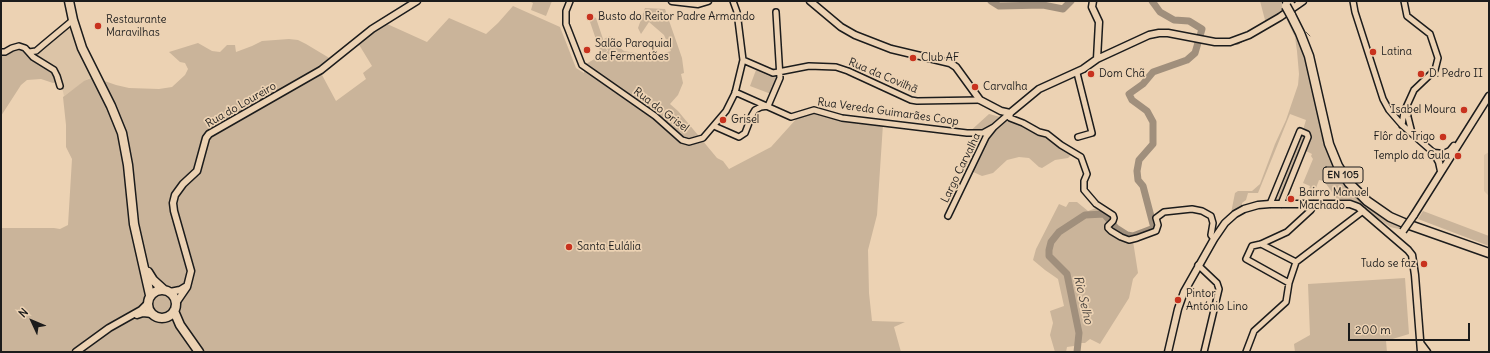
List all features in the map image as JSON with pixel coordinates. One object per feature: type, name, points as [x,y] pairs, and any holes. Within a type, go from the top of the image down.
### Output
[{"type":"main road","points":[[69,1],[72,20],[82,48],[111,106],[122,133],[128,165],[134,224],[150,295],[147,304],[149,311],[155,317],[164,318],[172,315],[176,299],[153,280],[143,263]]},
{"type":"main road","name":"EN 105","points":[[1286,3],[1306,36],[1312,50],[1333,142],[1342,163],[1353,181],[1375,202],[1398,215],[1489,249]]},
{"type":"main road","name":"EN 105","points":[[1293,14],[1309,56],[1329,144],[1338,166],[1349,183],[1367,201],[1390,216],[1404,223],[1489,254]]},
{"type":"main road","points":[[150,295],[156,290],[167,291]]},
{"type":"main road","points":[[174,311],[180,325],[198,351]]},
{"type":"main road","points":[[164,318],[177,328],[198,351]]},
{"type":"street","name":"Rua do Loureiro","points":[[176,303],[189,282],[191,271],[173,203],[175,195],[183,184],[197,171],[206,138],[209,134],[321,70],[372,28],[417,1]]},
{"type":"street","name":"Rua do Grisel","points":[[570,1],[566,11],[566,24],[582,65],[655,116],[682,140],[689,142],[697,141],[703,138],[726,111],[735,92],[744,60],[737,12],[733,1]]},
{"type":"street","points":[[672,1],[698,4],[708,1]]},
{"type":"street","points":[[810,1],[841,27],[855,34],[891,49],[950,63],[956,67],[980,100],[1001,111],[1010,113]]},
{"type":"street","points":[[1094,1],[1092,7],[1099,22],[1097,59]]},
{"type":"street","points":[[1010,113],[1039,89],[1077,73],[1097,59],[1149,36],[1159,33],[1168,33],[1220,43],[1239,39],[1280,17],[1303,1]]},
{"type":"street","points":[[1354,1],[1355,12],[1382,99],[1389,110],[1402,124],[1434,153],[1439,161],[1441,171]]},
{"type":"street","points":[[1402,124],[1404,112],[1414,90],[1435,70],[1438,58],[1430,34],[1407,16],[1404,1]]},
{"type":"street","points":[[714,126],[739,137],[744,133],[752,115],[756,110],[761,107],[768,106],[780,78],[778,72],[776,12]]},
{"type":"street","points":[[29,52],[36,51],[72,20]]},
{"type":"street","points":[[1,52],[19,46],[25,48],[33,58],[54,70],[60,86]]},
{"type":"street","points":[[744,60],[773,73],[778,72]]},
{"type":"street","name":"Rua da Covilhã","points":[[778,72],[810,66],[836,67],[911,100],[980,100]]},
{"type":"street","points":[[1077,73],[1092,133],[1078,137]]},
{"type":"street","points":[[1439,161],[1439,157],[1450,151],[1489,91]]},
{"type":"street","name":"Rua Vereda Guimarães Coop","points":[[735,92],[791,116],[814,110],[842,118],[967,133],[983,133],[994,127]]},
{"type":"street","points":[[1397,240],[1489,96]]},
{"type":"street","points":[[1407,106],[1412,134]]},
{"type":"street","points":[[1010,113],[1010,118],[1039,132],[1047,134],[1061,145],[1081,157],[1087,174],[1084,181],[1084,190],[1096,204],[1113,216],[1114,218],[1112,223],[1108,226],[1108,228],[1122,237],[1129,240],[1156,231],[1158,225],[1156,218],[1164,212],[1192,210],[1202,211],[1211,216],[1213,222],[1211,235],[1214,239]]},
{"type":"street","name":"Largo Carvalha","points":[[948,216],[986,137],[994,127],[1010,113]]},
{"type":"street","points":[[1402,124],[1408,117]]},
{"type":"street","points":[[1270,204],[1300,131],[1308,134],[1308,137],[1281,204]]},
{"type":"street","points":[[1434,153],[1443,154],[1448,158],[1447,162]]},
{"type":"street","points":[[1439,161],[1443,164],[1447,162]]},
{"type":"street","points":[[1168,352],[1178,309],[1184,292],[1198,265],[1225,223],[1235,214],[1244,209],[1257,205],[1270,204],[1350,204],[1358,207],[1408,250],[1412,255],[1416,275],[1421,352]]},
{"type":"street","points":[[1289,283],[1246,259],[1252,246],[1261,244],[1287,232],[1311,210],[1314,204]]},
{"type":"street","points":[[1246,352],[1254,331],[1286,302],[1289,283],[1296,262],[1363,212]]},
{"type":"street","points":[[1261,244],[1296,262]]},
{"type":"street","points":[[1198,265],[1217,283],[1219,289],[1204,352]]},
{"type":"street","points":[[167,291],[180,290],[189,282]]},
{"type":"street","points":[[76,352],[109,328],[141,310],[147,304]]},
{"type":"street","points":[[132,316],[143,313],[152,314]]},
{"type":"street","points":[[1421,344],[1427,352]]},
{"type":"shaded area","points":[[529,1],[552,1],[546,16],[531,10],[533,3]]},
{"type":"shaded area","points":[[1260,1],[1280,1],[1286,10],[1267,21],[1265,20]]},
{"type":"shaded area","points":[[513,6],[560,27],[576,68],[584,73],[586,64],[608,51],[604,39],[610,36],[613,42],[624,51],[654,56],[671,51],[664,35],[649,22],[641,34],[638,28],[645,8],[665,9],[682,58],[684,73],[681,74],[683,83],[678,95],[670,104],[678,111],[717,158],[723,161],[729,169],[771,147],[798,117],[814,112],[883,124],[877,215],[868,250],[869,293],[872,321],[905,322],[894,327],[901,352],[1,352],[1,228],[60,229],[68,225],[72,159],[66,147],[66,125],[63,97],[84,81],[93,77],[129,88],[159,89],[172,87],[185,75],[188,69],[185,63],[180,62],[169,52],[198,43],[212,51],[220,52],[227,45],[235,45],[236,52],[262,41],[289,39],[298,40],[331,59],[332,61],[322,75],[336,101],[366,79],[363,73],[372,66],[358,43],[385,23],[427,42],[449,18],[486,34]]},
{"type":"shaded area","points":[[1288,14],[1300,38],[1345,181],[1402,225],[1399,229],[1390,227],[1353,200],[1337,199],[1324,181],[1319,180],[1313,191],[1309,189],[1310,186],[1303,183],[1313,159],[1311,156],[1312,154],[1306,151],[1311,138],[1310,133],[1303,130],[1306,120],[1290,114],[1258,193],[1248,193],[1246,200],[1242,203],[1242,207],[1231,213],[1235,193],[1238,191],[1252,191],[1260,184],[1286,120],[1298,85],[1299,74],[1297,51],[1295,37],[1285,16]]},
{"type":"shaded area","points":[[594,17],[596,18],[607,51],[601,54],[589,19]]},
{"type":"shaded area","points":[[71,21],[71,32],[92,76],[64,96],[59,74],[56,69],[30,53]]},
{"type":"shaded area","points":[[18,48],[23,48],[54,71],[57,78],[56,82],[53,83],[41,79],[27,80],[21,85],[1,116],[1,55],[7,54]]},
{"type":"shaded area","points":[[756,70],[769,76],[776,76],[771,94],[750,86]]},
{"type":"shaded area","points":[[989,114],[1023,123],[1073,153],[1068,158],[1055,160],[1042,168],[1029,158],[1019,157],[1007,160],[993,173],[982,176],[969,170],[983,141],[967,134]]},
{"type":"shaded area","points":[[1303,134],[1306,136],[1292,173],[1290,173],[1279,199],[1277,199]]},
{"type":"shaded area","points":[[1489,152],[1489,196],[1484,191],[1484,155]]},
{"type":"shaded area","points":[[1069,202],[1077,202],[1088,211],[1099,207],[1112,216],[1112,219],[1106,227],[1133,241],[1138,273],[1133,279],[1129,298],[1100,344],[1090,339],[1085,343],[1076,343],[1074,346],[1067,347],[1066,352],[1055,352],[1050,335],[1053,323],[1050,311],[1064,306],[1058,279],[1033,260],[1036,249],[1059,204],[1066,207]]},
{"type":"shaded area","points":[[1423,211],[1489,236],[1489,246],[1418,219]]},
{"type":"shaded area","points":[[1405,278],[1409,334],[1386,341],[1387,352],[1295,352],[1294,344],[1310,335],[1308,284]]},
{"type":"waterway","name":"Rio Selho","points":[[991,1],[999,6],[1043,5],[1063,9],[1071,1]]},
{"type":"waterway","name":"Rio Selho","points":[[1077,352],[1079,333],[1067,274],[1049,256],[1051,242],[1059,232],[1085,215],[1104,214],[1116,228],[1127,235],[1133,236],[1154,228],[1143,186],[1138,180],[1137,171],[1139,160],[1153,144],[1153,122],[1147,111],[1132,100],[1129,94],[1143,84],[1153,72],[1187,60],[1195,53],[1202,29],[1189,21],[1174,20],[1160,12],[1152,1]]},
{"type":"waterway","points":[[1306,32],[1310,36]]},
{"type":"waterway","points":[[1233,44],[1238,44],[1247,39]]},
{"type":"place","name":"Busto do Reitor Padre Armando","points":[[590,17]]},
{"type":"place","name":"Restaurante Maravilhas","points":[[98,26]]},
{"type":"place","name":"Salão Paroquial de Fermentões","points":[[587,50]]},
{"type":"place","name":"Latina","points":[[1373,52]]},
{"type":"place","name":"Club AF","points":[[913,58]]},
{"type":"place","name":"Dom Chã","points":[[1091,74]]},
{"type":"place","name":"D. Pedro II","points":[[1421,74]]},
{"type":"place","name":"Carvalha","points":[[975,87]]},
{"type":"place","name":"Isabel Moura","points":[[1464,110]]},
{"type":"place","name":"Grisel","points":[[723,120]]},
{"type":"place","name":"Flôr do Trigo","points":[[1443,137]]},
{"type":"place","name":"Templo da Gula","points":[[1458,156]]},
{"type":"place","name":"Bairro Manuel Machado","points":[[1291,199]]},
{"type":"place","name":"Santa Eulália","points":[[569,247]]},
{"type":"place","name":"Tudo se faz","points":[[1424,264]]},
{"type":"place","name":"Pintor António Lino","points":[[1178,300]]}]
